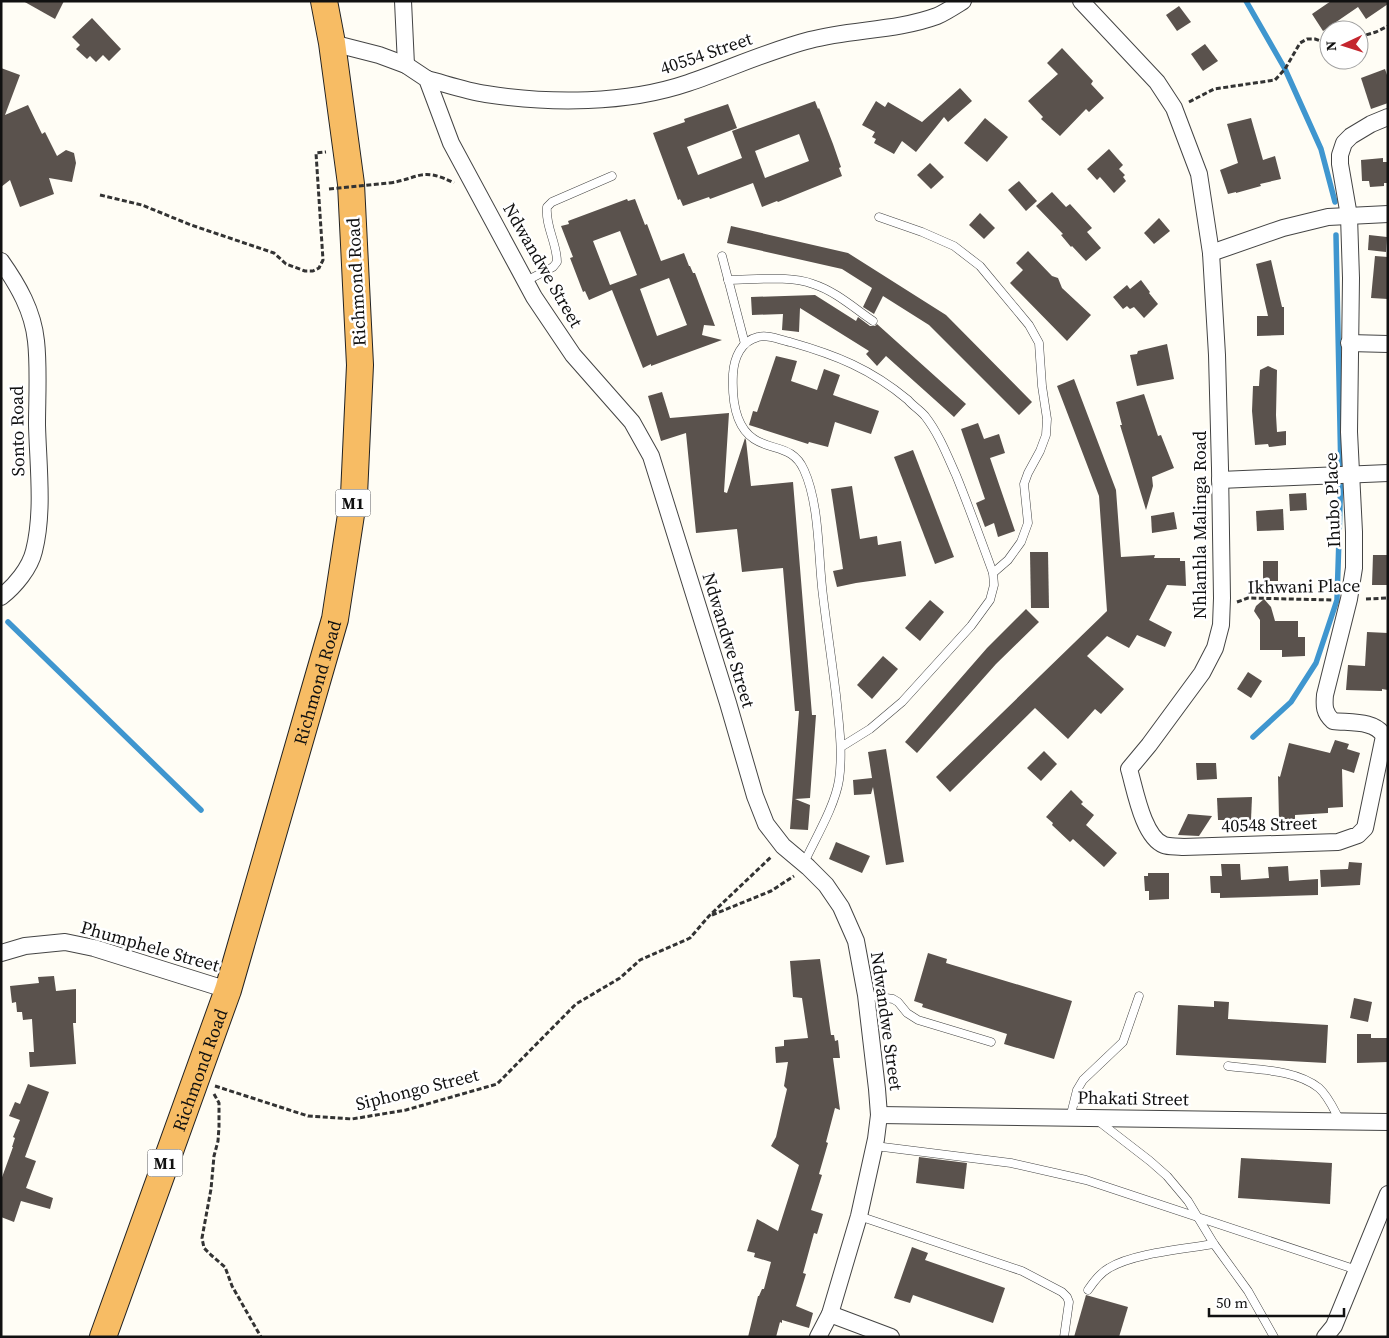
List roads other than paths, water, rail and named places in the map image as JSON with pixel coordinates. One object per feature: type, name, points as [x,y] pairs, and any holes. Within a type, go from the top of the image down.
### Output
[{"type":"highway","name":"Richmond Road","points":[[102,1337],[228,990],[335,619],[354,495],[360,365],[351,184],[332,43],[324,1]]},
{"type":"street","points":[[403,1],[406,65]]},
{"type":"street","name":"40554 Street","points":[[427,79],[484,94],[534,100],[580,101],[616,99],[687,84],[763,54],[812,39],[903,26],[938,16],[963,1]]},
{"type":"street","points":[[1081,1],[1157,82],[1175,109],[1199,174],[1211,253],[1283,228],[1328,217],[1388,214]]},
{"type":"street","points":[[332,43],[379,55],[406,65],[427,79]]},
{"type":"street","name":"Ndwandwe Street","points":[[427,79],[451,143],[534,297],[573,355],[632,422],[651,456],[755,796],[766,824],[783,846],[826,885],[841,907],[856,941],[866,995],[879,1115],[875,1146],[859,1216],[830,1314],[818,1337]]},
{"type":"street","name":"Ihubo Place","points":[[1384,736],[1380,730],[1372,726],[1333,721],[1324,706],[1325,695],[1349,599],[1354,568],[1349,432],[1351,278],[1349,216],[1340,164],[1342,148],[1352,136],[1364,127],[1388,117]]},
{"type":"street","name":"Nhlanhla Malinga Road","points":[[1129,769],[1202,673],[1215,648],[1221,625],[1217,355],[1211,253]]},
{"type":"street","name":"Sonto Road","points":[[1,261],[17,283],[27,306],[36,340],[39,515],[34,552],[23,573],[8,592],[1,597]]},
{"type":"street","points":[[1350,343],[1388,344]]},
{"type":"street","points":[[1220,480],[1388,473]]},
{"type":"street","name":"40548 Street","points":[[1129,769],[1145,824],[1154,838],[1164,845],[1183,847],[1338,842],[1358,835],[1364,828],[1384,736]]},
{"type":"street","name":"Phumphele Street","points":[[1,953],[26,946],[65,942],[94,948],[228,990]]},
{"type":"street","name":"Phakati Street","points":[[879,1115],[1388,1122]]},
{"type":"street","points":[[1325,1337],[1334,1326],[1388,1194]]},
{"type":"street","points":[[830,1314],[891,1337]]},
{"type":"lane","points":[[526,281],[553,267],[558,262],[546,215],[547,207],[552,202],[612,176]]},
{"type":"lane","points":[[879,217],[922,232],[954,246],[980,266],[1025,319],[1039,343],[1042,386],[1047,419],[1043,443],[1024,484],[1028,524],[1021,542],[1008,560],[993,573]]},
{"type":"lane","points":[[722,256],[745,344]]},
{"type":"lane","points":[[728,280],[788,280],[813,284],[830,292],[873,321]]},
{"type":"lane","points":[[806,865],[834,799],[839,781],[841,747],[814,507],[808,480],[804,468],[787,451],[756,440],[749,435],[735,409],[733,371],[736,358],[745,344],[755,338],[765,336],[828,353],[858,366],[877,377],[924,414],[938,436],[951,463],[993,573],[994,585],[990,600],[971,626],[902,702],[870,729],[841,747]]},
{"type":"lane","points":[[866,995],[893,999],[898,1002],[907,1014],[918,1020],[991,1042]]},
{"type":"lane","points":[[1070,1118],[1077,1090],[1083,1080],[1123,1042],[1140,996]]},
{"type":"lane","points":[[1228,1066],[1285,1074],[1304,1080],[1318,1088],[1327,1098],[1340,1121]]},
{"type":"lane","points":[[1094,1118],[1167,1176],[1188,1201],[1214,1244],[1248,1292],[1274,1337]]},
{"type":"lane","points":[[875,1146],[967,1157],[1036,1168],[1086,1180],[1357,1270]]},
{"type":"lane","points":[[859,1216],[1022,1271],[1062,1292],[1069,1302],[1064,1337]]},
{"type":"lane","points":[[1088,1290],[1103,1272],[1119,1263],[1160,1253],[1214,1244]]},
{"type":"waterway","points":[[1246,1],[1285,69],[1321,149],[1335,202]]},
{"type":"waterway","points":[[1253,737],[1291,702],[1316,663],[1337,600],[1341,475],[1336,235]]},
{"type":"waterway","points":[[8,622],[201,810]]}]
